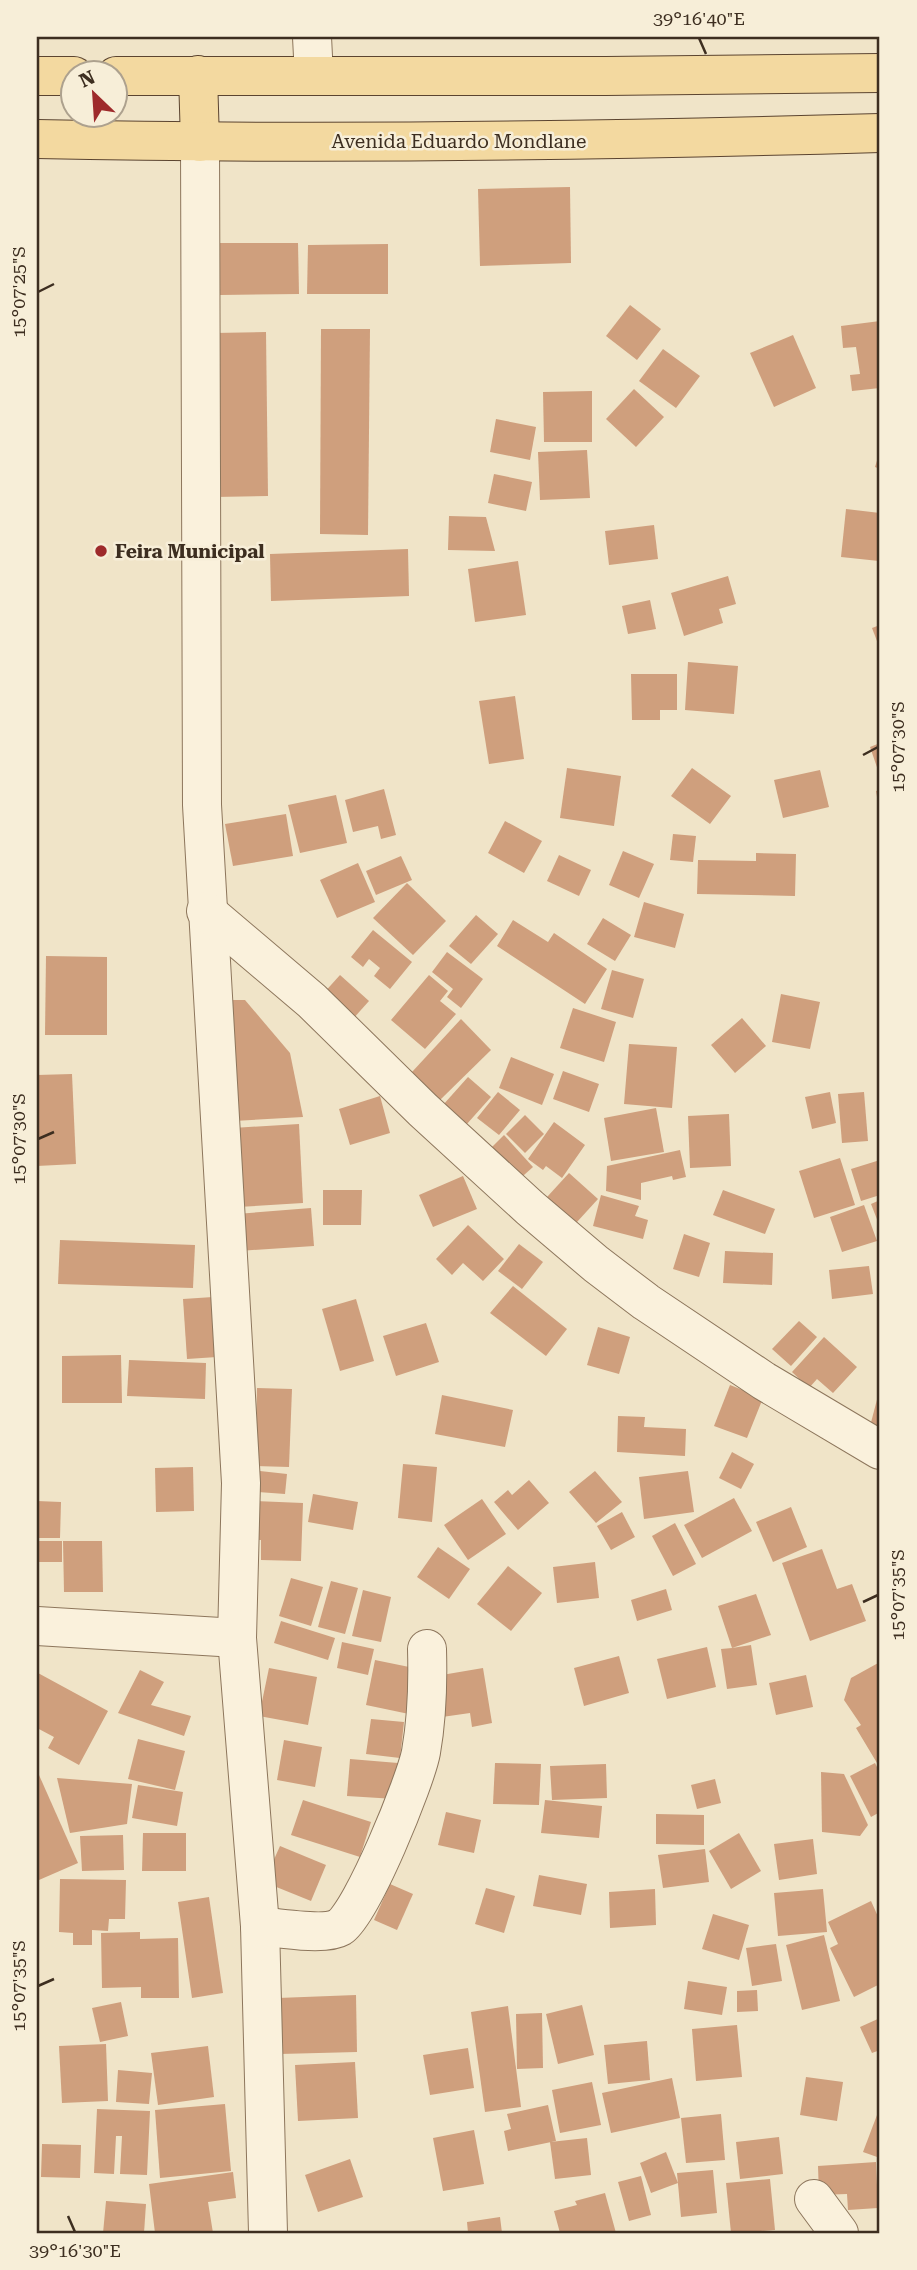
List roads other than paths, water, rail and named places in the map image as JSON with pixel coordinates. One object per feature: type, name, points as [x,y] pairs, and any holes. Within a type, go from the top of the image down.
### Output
[{"type":"main road","points":[[130,76],[880,73]]},
{"type":"main road","points":[[198,75],[200,142]]},
{"type":"main road","points":[[37,76],[60,76]]},
{"type":"main road","name":"Avenida Eduardo Mondlane","points":[[37,139],[200,142],[631,140],[880,133]]},
{"type":"street","points":[[312,37],[314,76]]},
{"type":"street","points":[[200,142],[202,805],[241,1483],[237,1638],[260,1926],[268,2233]]},
{"type":"street","points":[[206,911],[312,1001],[423,1110],[596,1264],[646,1302],[764,1381],[880,1450]]},
{"type":"street","points":[[37,1626],[237,1638]]},
{"type":"street","points":[[260,1926],[329,1931],[342,1926],[352,1912],[382,1858],[421,1754],[428,1692],[427,1650]]},
{"type":"street","points":[[814,2199],[839,2233]]},
{"type":"place","name":"Feira Municipal","points":[[101,551]]}]
